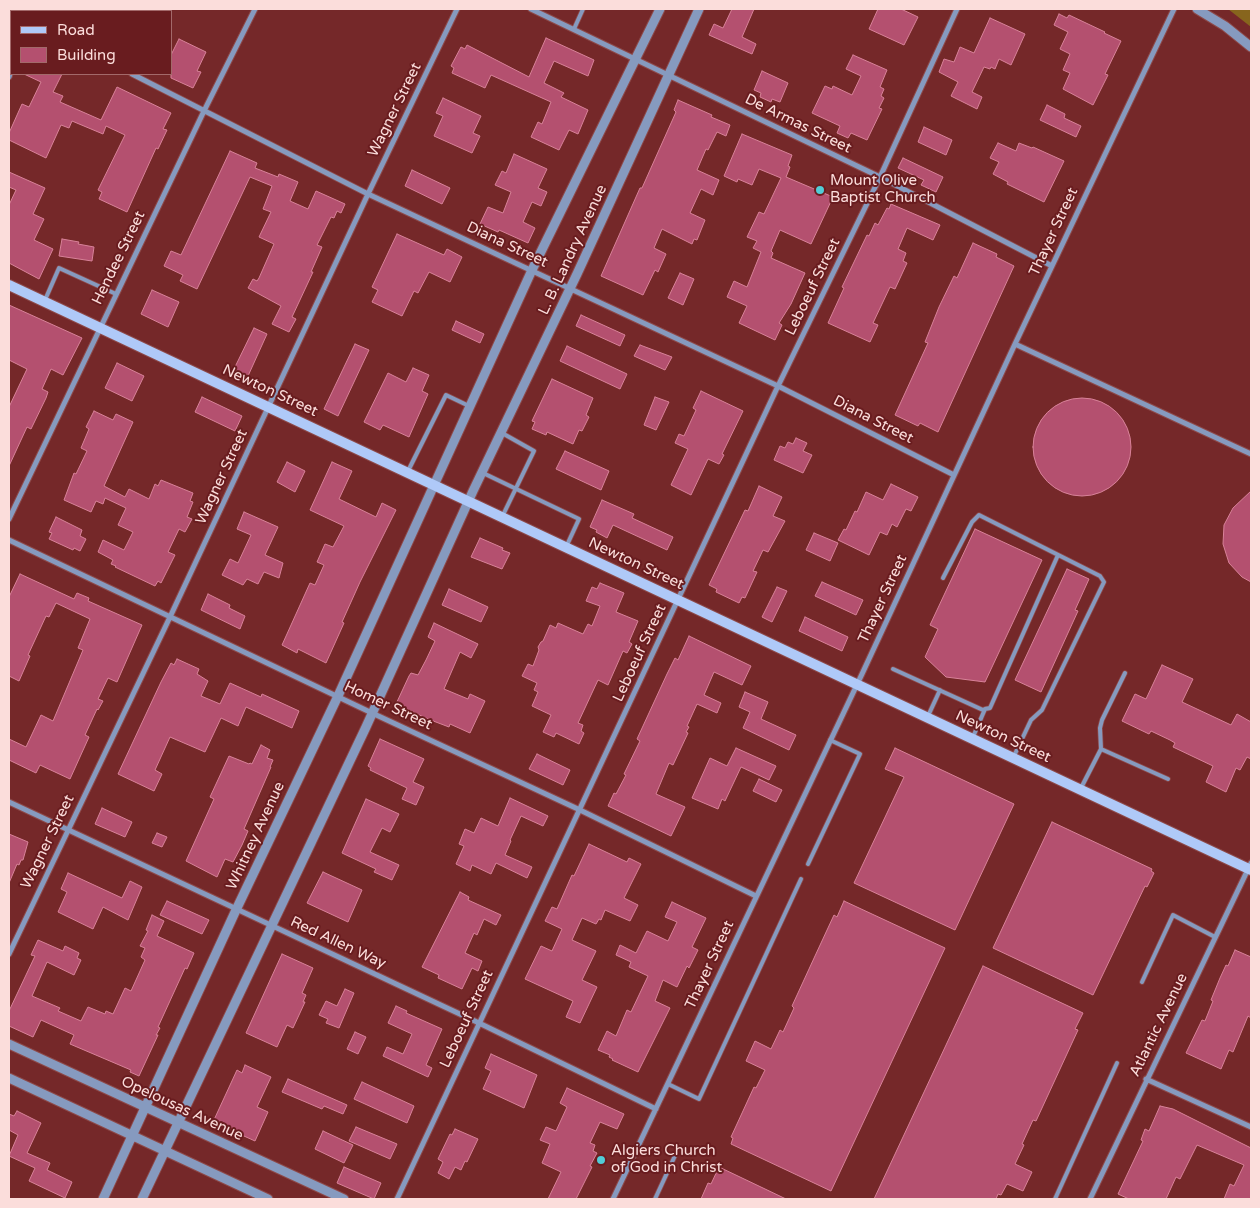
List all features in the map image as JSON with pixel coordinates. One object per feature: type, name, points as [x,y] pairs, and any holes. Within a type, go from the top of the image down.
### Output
[{"type":"main road","name":"Newton Street","points":[[9,285],[1080,790],[1250,867]]},
{"type":"street","name":"Hendee Street","points":[[9,519],[204,111],[255,9]]},
{"type":"street","name":"Wagner Street","points":[[9,954],[457,9]]},
{"type":"street","name":"De Armas Street","points":[[531,9],[880,177],[1052,266]]},
{"type":"street","name":"L. B. Landry Avenue","points":[[433,485],[532,270],[660,9]]},
{"type":"street","name":"L. B. Landry Avenue","points":[[468,501],[570,289],[699,9]]},
{"type":"street","name":"Leboeuf Street","points":[[396,1199],[679,601],[778,386],[880,177],[957,9]]},
{"type":"street","name":"Thayer Street","points":[[614,1199],[1174,9]]},
{"type":"street","points":[[1197,9],[1225,26],[1251,47]]},
{"type":"street","name":"Diana Street","points":[[134,75],[368,194],[778,386],[954,475]]},
{"type":"street","points":[[1015,344],[1251,454]]},
{"type":"street","name":"Whitney Avenue","points":[[103,1199],[236,910],[338,696],[433,485]]},
{"type":"street","points":[[142,1199],[372,713],[468,501]]},
{"type":"street","name":"Homer Street","points":[[9,540],[580,810],[756,896]]},
{"type":"street","name":"Red Allen Way","points":[[9,802],[479,1023],[656,1109]]},
{"type":"street","name":"Atlantic Avenue","points":[[1090,1199],[1146,1079],[1250,867]]},
{"type":"street","name":"Opelousas Avenue","points":[[9,1044],[344,1199]]},
{"type":"street","points":[[9,1078],[268,1199]]},
{"type":"street","points":[[1146,1079],[1251,1127]]},
{"type":"lane","points":[[574,30],[583,9]]},
{"type":"lane","points":[[44,302],[60,268],[116,294]]},
{"type":"lane","points":[[407,472],[446,395],[469,406]]},
{"type":"lane","points":[[500,433],[534,451],[502,517]]},
{"type":"lane","points":[[482,472],[579,519],[566,547]]},
{"type":"lane","points":[[943,578],[972,522],[979,515],[1100,576],[1104,582],[1042,710],[1031,720],[1013,758]]},
{"type":"lane","points":[[893,669],[983,710],[990,708],[1058,555]]},
{"type":"lane","points":[[1080,790],[1101,749],[1100,728],[1102,720],[1125,673]]},
{"type":"lane","points":[[928,718],[940,690]]},
{"type":"lane","points":[[973,739],[985,709]]},
{"type":"lane","points":[[808,864],[860,754],[830,740]]},
{"type":"lane","points":[[1101,749],[1168,779]]},
{"type":"lane","points":[[668,1084],[698,1099],[801,879]]},
{"type":"lane","points":[[1142,982],[1173,915],[1215,936]]},
{"type":"lane","points":[[1055,1199],[1117,1063]]},
{"type":"lane","points":[[655,1199],[679,1147]]},
{"type":"shaded area","points":[[1228,9],[1251,9],[1251,27]]},
{"type":"building","points":[[732,9],[754,9],[742,37],[756,44],[752,54],[709,35],[714,24],[723,28]]},
{"type":"building","points":[[878,9],[901,9],[918,17],[904,45],[869,29]]},
{"type":"building","points":[[1059,14],[1067,18],[1069,15],[1121,41],[1105,74],[1108,75],[1093,105],[1063,89],[1070,73],[1063,70],[1070,54],[1060,49],[1068,32],[1054,25]]},
{"type":"building","points":[[990,18],[1025,34],[1011,65],[999,59],[995,69],[984,67],[972,92],[982,97],[977,109],[951,96],[958,82],[939,72],[944,59],[954,62],[960,47],[974,53]]},
{"type":"building","points":[[546,38],[594,60],[588,76],[554,61],[544,83],[564,93],[561,97],[588,110],[578,134],[569,130],[559,150],[531,137],[538,122],[542,124],[551,102],[491,75],[485,88],[452,73],[454,68],[451,66],[461,47],[465,49],[467,45],[529,77]]},
{"type":"building","points":[[179,39],[206,52],[197,71],[201,72],[193,88],[171,78],[172,53]]},
{"type":"building","points":[[853,55],[887,70],[880,87],[884,89],[881,96],[884,98],[879,108],[882,109],[867,140],[851,133],[848,138],[837,133],[840,126],[812,113],[825,86],[832,89],[833,86],[852,95],[861,76],[846,69]]},
{"type":"building","points":[[762,71],[788,83],[780,102],[772,99],[771,102],[760,97],[761,93],[754,90]]},
{"type":"building","points":[[26,75],[62,75],[53,92],[63,96],[60,102],[101,120],[117,87],[171,113],[163,129],[167,130],[158,149],[156,148],[127,212],[99,199],[102,192],[98,190],[125,135],[106,126],[103,134],[72,121],[69,128],[61,125],[46,158],[9,140],[9,133],[22,104],[29,107],[41,82]]},
{"type":"building","points":[[443,98],[481,116],[473,133],[480,136],[472,153],[434,136],[443,116],[436,113]]},
{"type":"building","points":[[678,100],[730,125],[726,136],[717,132],[708,150],[706,149],[697,170],[719,180],[713,195],[701,189],[690,213],[705,220],[697,240],[694,239],[692,244],[662,229],[654,248],[666,254],[658,272],[655,270],[643,295],[601,276],[676,112],[674,110]]},
{"type":"building","points":[[1047,105],[1065,114],[1064,118],[1081,126],[1076,137],[1040,120]]},
{"type":"building","points":[[924,127],[952,140],[946,155],[918,142]]},
{"type":"building","points":[[742,134],[792,155],[786,177],[833,197],[811,244],[780,230],[771,251],[773,253],[771,258],[805,273],[791,304],[779,323],[782,325],[775,340],[739,323],[747,306],[727,297],[734,281],[747,287],[761,252],[753,248],[757,241],[747,237],[759,212],[764,214],[781,178],[759,169],[752,185],[738,179],[737,182],[724,176]]},
{"type":"building","points":[[998,143],[1016,151],[1019,143],[1064,161],[1044,202],[1007,184],[1008,182],[993,174],[999,162],[990,158]]},
{"type":"building","points":[[230,151],[257,163],[255,168],[278,177],[279,174],[298,182],[290,201],[308,209],[316,191],[345,204],[341,213],[337,211],[334,218],[331,217],[317,245],[322,247],[311,272],[313,272],[292,317],[296,319],[289,332],[272,324],[281,306],[248,288],[253,279],[257,281],[259,278],[274,244],[259,237],[271,212],[263,209],[272,186],[250,177],[197,289],[180,281],[183,275],[164,266],[171,251],[181,255]]},
{"type":"building","points":[[514,154],[547,169],[538,188],[547,192],[541,206],[532,202],[523,222],[535,228],[528,243],[480,224],[488,207],[503,213],[511,192],[495,185],[502,171],[506,173]]},
{"type":"building","points":[[903,158],[943,177],[936,192],[921,185],[924,180],[898,168]]},
{"type":"building","points":[[412,170],[450,188],[442,204],[405,186]]},
{"type":"building","points":[[9,172],[45,188],[33,214],[44,219],[34,240],[53,249],[39,279],[9,263],[9,205],[16,190],[9,187]]},
{"type":"building","points":[[891,204],[940,225],[933,240],[907,228],[898,249],[906,253],[903,261],[907,263],[895,289],[890,287],[873,323],[878,325],[870,342],[828,323],[844,288],[842,287],[867,235],[869,236],[875,223],[878,225]]},
{"type":"building","points":[[397,234],[444,255],[447,249],[462,257],[450,282],[429,272],[418,293],[414,291],[402,316],[372,302],[378,290],[372,287]]},
{"type":"building","points":[[62,239],[94,247],[92,261],[59,256]]},
{"type":"building","points":[[973,243],[997,254],[996,257],[1014,266],[938,432],[920,423],[918,426],[895,415],[928,343],[925,342],[939,307],[954,276],[957,278]]},
{"type":"building","points":[[680,273],[694,279],[683,305],[668,298]]},
{"type":"building","points":[[152,290],[179,302],[168,327],[141,314]]},
{"type":"building","points":[[9,305],[82,338],[63,375],[51,369],[42,389],[48,392],[46,398],[31,429],[27,427],[9,466],[9,407],[27,369],[9,360]]},
{"type":"building","points":[[581,315],[625,335],[620,346],[576,326]]},
{"type":"building","points":[[456,321],[484,334],[480,343],[452,330]]},
{"type":"building","points":[[254,328],[267,334],[248,376],[234,369]]},
{"type":"building","points":[[355,344],[369,350],[338,416],[324,409]]},
{"type":"building","points":[[640,345],[672,357],[665,370],[634,356]]},
{"type":"building","points":[[567,346],[627,374],[620,389],[560,361]]},
{"type":"building","points":[[117,363],[144,376],[132,401],[105,388]]},
{"type":"building","points":[[413,368],[429,375],[422,391],[428,394],[409,437],[383,425],[380,430],[364,422],[388,373],[406,382]]},
{"type":"building","points":[[552,379],[593,398],[586,415],[589,417],[582,431],[579,430],[573,444],[547,432],[546,435],[532,429],[535,422],[532,421]]},
{"type":"building","points":[[701,391],[743,411],[719,464],[708,459],[691,495],[671,485],[688,449],[675,443],[679,434],[684,436],[696,410],[693,408]]},
{"type":"building","points":[[202,397],[242,416],[235,431],[195,412]]},
{"type":"building","points":[[655,397],[669,402],[656,430],[644,425]]},
{"type":"building","points":[[1082,398],[1101,402],[1117,412],[1127,428],[1131,447],[1127,466],[1117,482],[1101,492],[1082,496],[1063,492],[1047,482],[1037,466],[1033,447],[1037,428],[1047,412],[1063,402]]},
{"type":"building","points":[[94,411],[113,420],[116,414],[133,422],[104,486],[125,497],[129,489],[149,499],[155,484],[158,486],[161,480],[193,493],[190,501],[193,502],[187,517],[192,519],[185,532],[179,529],[168,552],[175,555],[161,583],[158,581],[155,586],[115,567],[111,564],[113,560],[98,552],[103,540],[124,550],[133,532],[118,525],[126,508],[105,498],[103,504],[96,501],[91,512],[64,500],[74,473],[76,474],[87,451],[81,448],[89,429],[86,427]]},
{"type":"building","points":[[796,438],[807,443],[803,451],[812,455],[803,473],[774,460],[780,446],[785,448],[788,442],[793,444]]},
{"type":"building","points":[[565,451],[609,471],[601,490],[556,469]]},
{"type":"building","points":[[287,462],[305,471],[295,492],[277,482]]},
{"type":"building","points":[[332,462],[352,471],[339,499],[376,517],[382,503],[396,510],[360,582],[326,663],[298,649],[297,653],[282,645],[310,583],[315,585],[324,565],[317,562],[325,544],[333,547],[344,526],[310,510]]},
{"type":"building","points":[[891,484],[918,497],[911,511],[906,509],[897,527],[892,524],[887,535],[880,532],[869,555],[838,540],[844,529],[846,530],[855,511],[857,512],[866,492],[883,500]]},
{"type":"building","points":[[759,486],[782,497],[773,516],[785,521],[768,552],[763,550],[753,571],[757,572],[745,598],[742,597],[739,603],[716,592],[717,589],[709,585],[745,510],[748,511]]},
{"type":"building","points":[[1251,491],[1251,582],[1242,577],[1229,563],[1223,544],[1224,525],[1233,508]]},
{"type":"building","points":[[602,500],[634,514],[632,518],[673,537],[667,550],[613,525],[607,538],[596,532],[597,530],[590,527]]},
{"type":"building","points":[[244,512],[278,527],[265,555],[283,563],[279,578],[264,572],[258,584],[247,579],[243,585],[222,575],[230,559],[238,563],[251,535],[237,529]]},
{"type":"building","points":[[56,517],[82,530],[80,536],[86,539],[80,551],[74,548],[73,550],[49,539],[52,533],[49,532]]},
{"type":"building","points":[[975,529],[1042,560],[985,682],[946,677],[925,657],[938,629],[930,625]]},
{"type":"building","points":[[814,533],[838,543],[830,561],[806,550]]},
{"type":"building","points":[[480,538],[510,553],[502,569],[471,557]]},
{"type":"building","points":[[1067,569],[1089,579],[1075,610],[1078,611],[1041,692],[1015,680]]},
{"type":"building","points":[[20,574],[74,599],[77,593],[89,598],[88,601],[142,625],[117,682],[108,678],[98,699],[103,701],[97,709],[85,735],[89,737],[70,779],[40,765],[36,773],[9,760],[9,739],[26,747],[41,715],[53,721],[83,650],[78,648],[90,619],[56,603],[49,617],[46,616],[28,655],[30,656],[19,681],[9,676],[9,597]]},
{"type":"building","points":[[822,582],[863,600],[856,615],[815,596]]},
{"type":"building","points":[[600,583],[624,593],[616,612],[638,621],[629,642],[632,644],[627,653],[623,651],[608,685],[598,680],[578,723],[583,725],[581,731],[584,733],[579,744],[556,733],[554,737],[543,732],[551,715],[532,706],[538,692],[534,690],[537,683],[522,676],[528,664],[533,666],[539,650],[538,647],[543,641],[550,625],[556,628],[558,623],[583,634],[588,624],[592,626],[600,606],[586,601],[592,587],[597,589]]},
{"type":"building","points":[[777,587],[787,591],[772,622],[762,617]]},
{"type":"building","points":[[449,589],[488,607],[481,622],[442,605]]},
{"type":"building","points":[[208,594],[230,605],[229,608],[245,616],[240,629],[201,610]]},
{"type":"building","points":[[805,617],[848,637],[842,651],[799,631]]},
{"type":"building","points":[[434,623],[478,644],[471,658],[460,652],[444,689],[468,699],[470,694],[485,701],[470,733],[450,724],[449,727],[428,719],[396,704],[409,676],[411,673],[418,675],[435,641],[428,637]]},
{"type":"building","points":[[689,636],[751,666],[742,685],[714,672],[704,695],[721,703],[717,713],[697,704],[687,726],[689,727],[686,732],[688,733],[673,765],[669,763],[656,794],[685,807],[671,836],[608,806],[626,775],[624,774],[640,741],[637,739],[667,674],[675,658],[678,660]]},
{"type":"building","points":[[177,659],[199,669],[197,674],[208,681],[201,696],[220,704],[230,683],[261,697],[262,694],[299,711],[292,728],[246,707],[238,726],[221,718],[205,752],[170,737],[155,770],[162,774],[154,791],[118,774],[161,682],[171,663],[174,665]]},
{"type":"building","points":[[1162,665],[1193,679],[1182,702],[1231,725],[1237,714],[1251,722],[1251,759],[1247,757],[1240,770],[1236,768],[1226,792],[1206,782],[1213,766],[1173,747],[1175,743],[1170,740],[1151,731],[1149,734],[1122,721],[1135,694],[1146,699]]},
{"type":"building","points":[[745,692],[768,702],[761,719],[796,735],[789,750],[743,728],[750,712],[739,707]]},
{"type":"building","points":[[380,739],[424,759],[413,782],[424,787],[416,805],[402,799],[407,788],[370,770],[371,768],[368,766]]},
{"type":"building","points":[[261,745],[270,750],[267,758],[273,760],[271,767],[244,829],[248,831],[242,845],[233,862],[225,859],[217,877],[186,861],[214,799],[210,797],[229,756],[252,764]]},
{"type":"building","points":[[736,748],[776,766],[769,780],[741,767],[725,801],[722,799],[718,809],[692,798],[710,758],[727,766]]},
{"type":"building","points":[[895,748],[1014,804],[955,930],[854,883],[904,777],[885,769]]},
{"type":"building","points":[[537,754],[570,770],[563,785],[529,769]]},
{"type":"building","points":[[759,779],[782,790],[776,802],[753,791]]},
{"type":"building","points":[[510,798],[548,816],[543,826],[521,816],[510,840],[505,855],[532,867],[527,878],[496,863],[491,874],[472,865],[470,871],[456,864],[464,846],[459,844],[465,829],[474,833],[481,818],[498,826]]},
{"type":"building","points":[[366,799],[399,814],[390,832],[382,828],[370,852],[399,865],[392,880],[374,872],[376,869],[342,853]]},
{"type":"building","points":[[102,808],[132,822],[125,837],[95,824]]},
{"type":"building","points":[[1052,822],[1152,869],[1151,871],[1154,873],[1147,887],[1145,886],[1093,995],[993,948]]},
{"type":"building","points":[[157,833],[167,837],[162,847],[152,843]]},
{"type":"building","points":[[9,834],[28,842],[23,860],[21,860],[19,865],[17,864],[9,883]]},
{"type":"building","points":[[589,844],[627,862],[629,858],[641,864],[624,898],[638,905],[630,921],[605,910],[601,920],[599,919],[596,924],[582,918],[572,940],[596,951],[582,980],[597,987],[580,1023],[566,1017],[573,1001],[525,979],[541,946],[552,951],[562,929],[545,921],[552,907],[557,909],[572,875],[574,876]]},
{"type":"building","points":[[323,872],[362,890],[348,922],[307,903]]},
{"type":"building","points":[[68,873],[122,898],[130,881],[142,887],[128,920],[103,907],[93,929],[58,912],[67,892],[61,889]]},
{"type":"building","points":[[460,892],[469,897],[468,900],[501,915],[496,925],[484,919],[477,935],[474,933],[465,953],[482,961],[478,971],[472,968],[462,989],[438,978],[439,975],[422,967]]},
{"type":"building","points":[[167,901],[209,920],[202,934],[160,915]]},
{"type":"building","points":[[844,901],[945,948],[831,1191],[731,1144],[733,1138],[731,1137],[754,1087],[756,1088],[765,1070],[746,1061],[755,1041],[771,1049],[780,1030],[783,1032],[794,1008],[792,1006],[834,915],[837,917]]},
{"type":"building","points":[[672,902],[706,918],[692,947],[698,950],[689,968],[687,966],[677,987],[663,980],[655,1001],[670,1008],[638,1072],[612,1060],[609,1057],[610,1055],[598,1050],[607,1031],[616,1036],[627,1010],[631,1012],[648,976],[629,967],[631,962],[616,955],[620,945],[636,953],[647,931],[668,941],[677,922],[665,917]]},
{"type":"building","points":[[152,915],[164,921],[157,936],[194,953],[187,969],[185,968],[158,1027],[160,1028],[156,1035],[158,1035],[139,1076],[130,1072],[131,1070],[70,1044],[74,1035],[41,1020],[33,1037],[9,1026],[9,1011],[35,956],[31,955],[38,940],[63,951],[65,946],[79,953],[77,958],[81,960],[74,975],[47,962],[32,996],[60,1008],[58,1011],[81,1021],[88,1007],[105,1014],[106,1011],[113,1014],[125,988],[131,991],[145,960],[141,957],[145,948],[140,946],[148,931],[146,930]]},
{"type":"building","points":[[1235,950],[1251,957],[1251,1018],[1248,1016],[1233,1052],[1229,1050],[1221,1069],[1186,1053],[1202,1020],[1205,1021],[1220,978]]},
{"type":"building","points":[[282,954],[313,968],[302,993],[306,995],[303,1002],[305,1002],[293,1028],[287,1025],[277,1047],[246,1033]]},
{"type":"building","points":[[983,966],[1083,1013],[1075,1029],[1078,1030],[1036,1121],[1033,1120],[1015,1164],[1032,1172],[1023,1191],[1007,1184],[1001,1195],[998,1194],[996,1199],[874,1199]]},
{"type":"building","points":[[345,989],[354,993],[339,1028],[326,1023],[328,1019],[319,1015],[326,1001],[337,1006]]},
{"type":"building","points":[[396,1006],[407,1011],[406,1013],[442,1029],[426,1065],[432,1068],[428,1077],[383,1056],[387,1047],[403,1054],[412,1034],[388,1023]]},
{"type":"building","points":[[355,1032],[366,1037],[358,1054],[347,1049]]},
{"type":"building","points":[[491,1054],[537,1075],[524,1108],[483,1089],[491,1071],[485,1068]]},
{"type":"building","points":[[245,1065],[271,1077],[257,1107],[268,1112],[255,1141],[213,1122],[237,1070],[242,1073]]},
{"type":"building","points":[[288,1079],[347,1105],[343,1114],[324,1106],[322,1109],[282,1092]]},
{"type":"building","points":[[362,1082],[414,1106],[407,1123],[354,1099]]},
{"type":"building","points":[[567,1088],[624,1114],[617,1129],[600,1122],[590,1143],[595,1145],[593,1151],[597,1153],[576,1199],[548,1199],[561,1172],[542,1163],[550,1144],[540,1140],[546,1127],[556,1131],[567,1107],[560,1103]]},
{"type":"building","points":[[1160,1106],[1173,1109],[1251,1148],[1251,1199],[1224,1199],[1230,1184],[1234,1186],[1244,1165],[1197,1145],[1180,1179],[1176,1177],[1166,1199],[1129,1199],[1118,1194],[1143,1141],[1141,1140],[1145,1129],[1149,1131]]},
{"type":"building","points":[[17,1111],[41,1123],[27,1153],[50,1163],[47,1170],[72,1182],[65,1198],[29,1181],[35,1168],[9,1156],[18,1135],[9,1130],[9,1114],[14,1116]]},
{"type":"building","points":[[356,1127],[397,1144],[390,1159],[349,1141]]},
{"type":"building","points":[[455,1129],[478,1139],[467,1162],[465,1161],[461,1170],[455,1167],[449,1179],[438,1173],[443,1162],[438,1159],[450,1134],[452,1135]]},
{"type":"building","points":[[323,1131],[353,1145],[344,1163],[315,1149]]},
{"type":"building","points":[[344,1167],[381,1183],[374,1199],[337,1183]]},
{"type":"building","points":[[719,1167],[786,1199],[701,1199],[708,1183],[711,1184]]},
{"type":"place","name":"Mount Olive Baptist Church","points":[[820,190]]},
{"type":"place","name":"Algiers Church of God in Christ","points":[[601,1160]]}]
